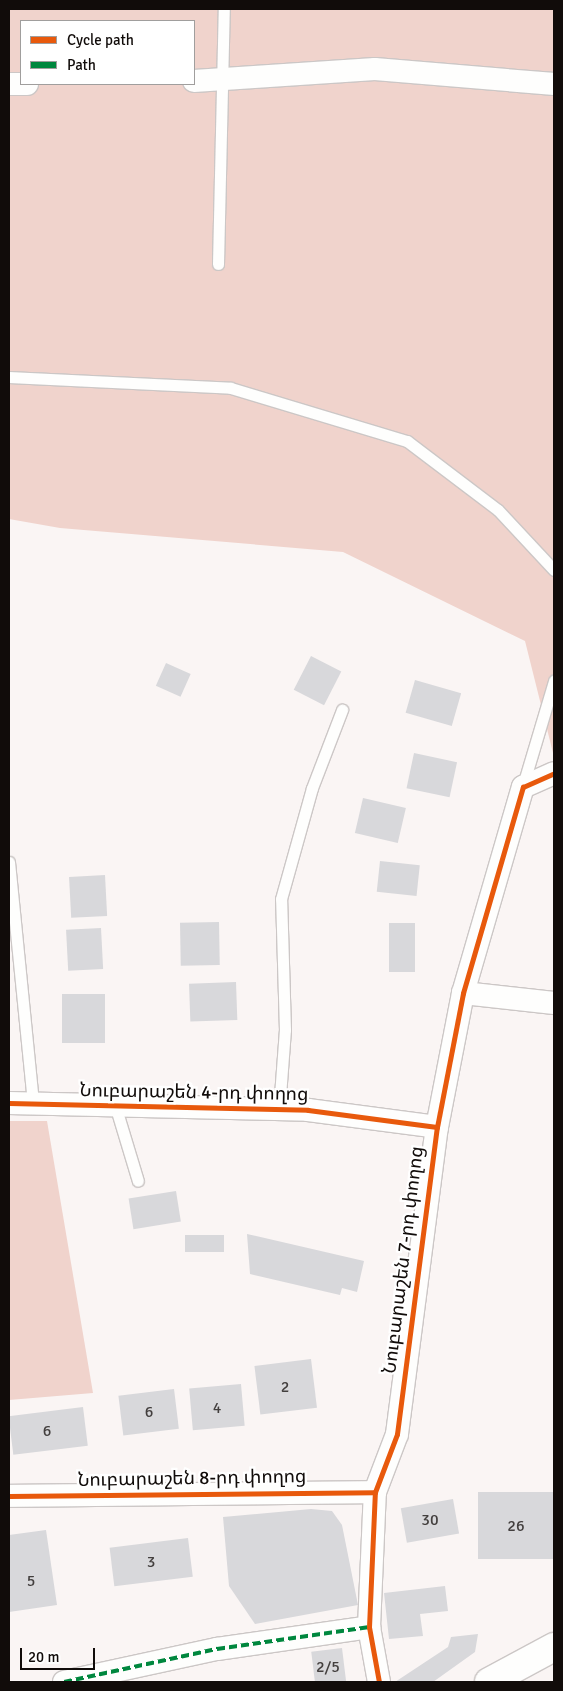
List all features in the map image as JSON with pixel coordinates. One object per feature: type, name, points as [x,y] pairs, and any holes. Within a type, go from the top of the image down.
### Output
[{"type":"main road","points":[[489,1682],[554,1647]]},
{"type":"street","points":[[195,81],[375,69],[554,84]]},
{"type":"street","points":[[523,787],[554,773]]},
{"type":"street","name":"Նուբարաշեն 7-րդ փողոց","points":[[379,1682],[369,1627],[375,1492],[397,1434],[437,1127],[463,993],[523,787]]},
{"type":"street","points":[[463,993],[554,1004]]},
{"type":"street","name":"Նուբարաշեն 4-րդ փողոց","points":[[9,1104],[279,1109],[437,1127]]},
{"type":"street","name":"Նուբարաշեն 8-րդ փողոց","points":[[9,1496],[375,1492]]},
{"type":"street","points":[[64,1682],[217,1649],[369,1627]]},
{"type":"lane","points":[[218,264],[225,80],[224,9]]},
{"type":"lane","points":[[9,377],[231,388],[407,441],[498,510],[554,570]]},
{"type":"lane","points":[[523,787],[554,681]]},
{"type":"lane","points":[[279,1109],[285,1030],[281,899],[312,788],[342,710]]},
{"type":"lane","points":[[9,862],[32,1104]]},
{"type":"lane","points":[[115,1105],[138,1181]]},
{"type":"shaded area","points":[[9,9],[554,9],[554,757],[525,641],[343,552],[60,528],[9,519]]},
{"type":"shaded area","points":[[9,1121],[47,1121],[93,1393],[9,1400]]},
{"type":"building","points":[[311,656],[341,671],[324,705],[294,690]]},
{"type":"building","points":[[166,663],[191,674],[180,697],[156,686]]},
{"type":"building","points":[[415,680],[461,693],[452,726],[406,713]]},
{"type":"building","points":[[414,753],[457,762],[450,797],[407,788]]},
{"type":"building","points":[[363,798],[406,808],[398,843],[355,833]]},
{"type":"building","points":[[380,861],[420,865],[417,896],[377,892]]},
{"type":"building","points":[[105,875],[107,916],[71,918],[69,877]]},
{"type":"building","points":[[219,922],[220,965],[181,966],[180,923]]},
{"type":"building","points":[[389,923],[415,923],[415,972],[389,972]]},
{"type":"building","points":[[101,928],[103,969],[68,971],[66,930]]},
{"type":"building","points":[[236,982],[237,1020],[190,1022],[189,984]]},
{"type":"building","points":[[62,994],[105,994],[105,1043],[62,1043]]},
{"type":"building","points":[[176,1191],[181,1222],[133,1229],[129,1199]]},
{"type":"building","points":[[247,1234],[364,1261],[357,1292],[342,1288],[340,1295],[250,1274]]},
{"type":"building","points":[[185,1235],[224,1235],[224,1252],[185,1252]]},
{"type":"building","points":[[311,1359],[317,1408],[260,1415],[254,1366]]},
{"type":"building","points":[[241,1384],[245,1426],[193,1430],[189,1389]]},
{"type":"building","points":[[174,1389],[179,1429],[123,1436],[118,1396]]},
{"type":"building","points":[[83,1407],[88,1446],[13,1455],[9,1416]]},
{"type":"building","points":[[478,1492],[554,1492],[554,1559],[478,1559]]},
{"type":"building","points":[[453,1499],[459,1533],[407,1543],[401,1508]]},
{"type":"building","points":[[311,1509],[332,1511],[342,1525],[358,1605],[255,1624],[229,1586],[223,1517]]},
{"type":"building","points":[[46,1530],[57,1605],[9,1612],[9,1535]]},
{"type":"building","points":[[188,1538],[193,1577],[114,1586],[110,1548]]},
{"type":"building","points":[[445,1586],[448,1611],[420,1614],[423,1636],[389,1639],[384,1593]]},
{"type":"building","points":[[478,1634],[475,1652],[433,1682],[395,1682],[448,1647],[451,1637]]},
{"type":"building","points":[[342,1648],[346,1682],[315,1682],[311,1652]]},
{"type":"marked path","points":[[64,1682],[217,1649],[369,1627]]},
{"type":"cycle path","points":[[379,1682],[369,1627],[375,1492],[397,1434],[437,1127],[463,993],[523,787],[554,773]]},
{"type":"cycle path","points":[[9,1103],[308,1110],[437,1127]]},
{"type":"cycle path","points":[[9,1496],[375,1492]]}]
